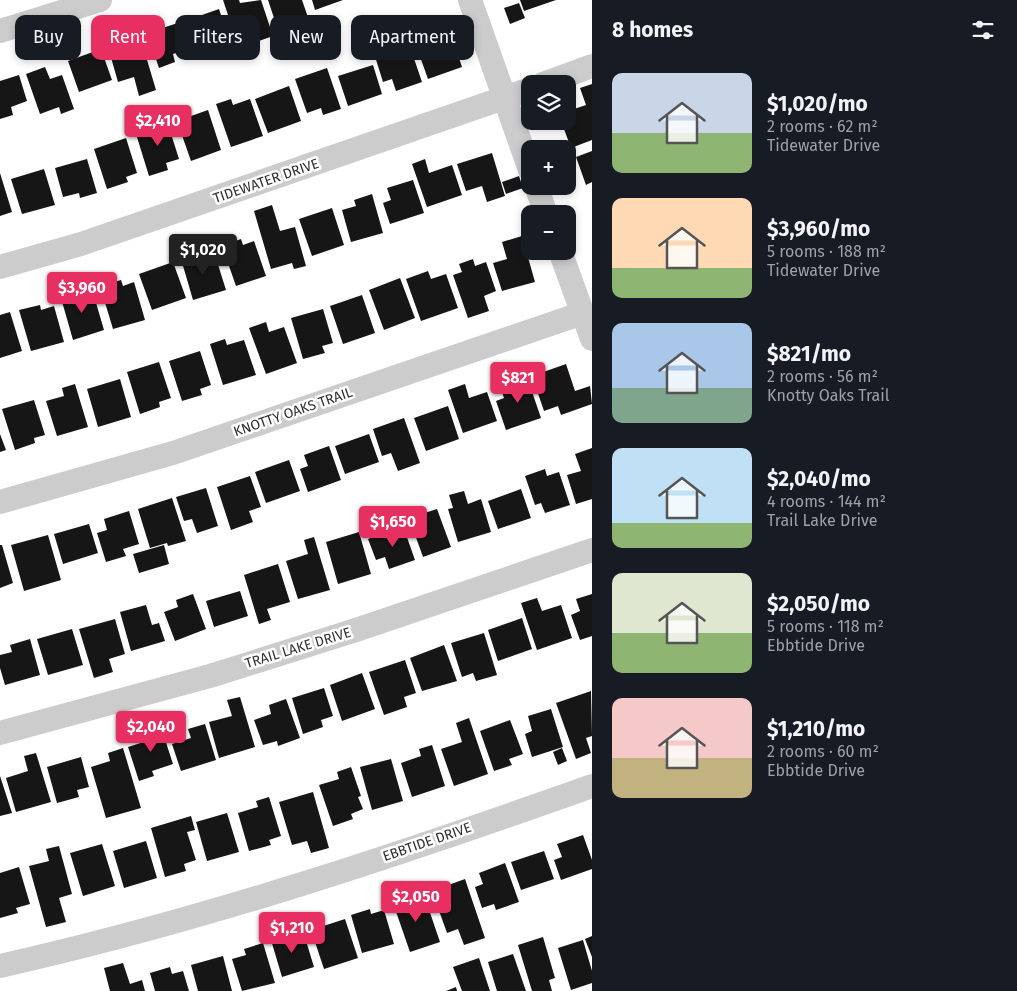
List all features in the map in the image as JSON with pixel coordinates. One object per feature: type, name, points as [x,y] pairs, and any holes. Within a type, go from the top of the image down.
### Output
[{"type":"street","points":[[0,31],[100,0]]},
{"type":"street","points":[[470,0],[521,145]]},
{"type":"street","points":[[568,75],[592,66]]},
{"type":"street","name":"TIDEWATER DRIVE","points":[[0,267],[81,244],[521,92]]},
{"type":"street","points":[[563,260],[592,339]]},
{"type":"street","name":"KNOTTY OAKS TRAIL","points":[[0,502],[173,453],[583,313]]},
{"type":"street","name":"TRAIL LAKE DRIVE","points":[[0,732],[210,676],[360,629],[592,550]]},
{"type":"street","name":"EBBTIDE DRIVE","points":[[0,966],[116,937],[288,889],[592,786]]},
{"type":"building","points":[[223,0],[239,0],[240,3],[261,0],[270,27],[270,37],[260,41],[260,15],[228,15]]},
{"type":"building","points":[[268,0],[302,0],[307,15],[273,15]]},
{"type":"building","points":[[312,0],[343,0],[315,10]]},
{"type":"building","points":[[520,0],[556,0],[524,11]]},
{"type":"building","points":[[519,3],[525,18],[510,24],[504,8]]},
{"type":"building","points":[[219,9],[221,15],[202,15]]},
{"type":"building","points":[[175,24],[175,53],[173,54],[175,62],[159,68],[156,60],[165,60],[165,27]]},
{"type":"building","points":[[91,53],[91,60],[105,60],[112,80],[79,92],[68,61],[81,60],[81,56]]},
{"type":"building","points":[[112,60],[147,60],[156,90],[139,96],[134,77],[118,82]]},
{"type":"building","points":[[376,60],[414,60],[422,82],[396,91],[392,79],[383,82]]},
{"type":"building","points":[[421,60],[460,60],[462,67],[428,79]]},
{"type":"building","points":[[373,65],[382,94],[348,106],[338,76]]},
{"type":"building","points":[[45,67],[50,79],[62,75],[74,109],[61,114],[59,107],[40,114],[26,74]]},
{"type":"building","points":[[327,68],[341,109],[323,115],[321,108],[307,113],[295,79]]},
{"type":"building","points":[[19,75],[27,101],[11,107],[13,115],[0,119],[0,81]]},
{"type":"building","points":[[592,84],[592,140],[576,146],[576,140],[568,140],[564,130],[576,130],[576,108],[586,105],[580,88]]},
{"type":"building","points":[[289,86],[301,121],[268,133],[255,99]]},
{"type":"building","points":[[231,99],[233,105],[250,99],[263,136],[231,147],[216,104]]},
{"type":"building","points":[[208,110],[221,150],[191,161],[177,121]]},
{"type":"building","points":[[166,118],[179,159],[166,163],[168,170],[149,176],[136,134],[153,128],[151,122]]},
{"type":"building","points":[[126,138],[137,173],[126,177],[128,182],[107,189],[94,149]]},
{"type":"building","points":[[592,151],[592,182],[586,185],[576,157]]},
{"type":"building","points":[[492,153],[505,196],[487,202],[482,186],[466,191],[457,164]]},
{"type":"building","points":[[87,159],[97,193],[80,198],[79,193],[63,197],[55,168]]},
{"type":"building","points":[[425,159],[429,173],[452,165],[462,195],[427,207],[412,164]]},
{"type":"building","points":[[44,169],[55,205],[22,214],[11,179]]},
{"type":"building","points":[[0,173],[12,212],[0,216]]},
{"type":"building","points":[[519,176],[521,189],[506,194],[502,182]]},
{"type":"building","points":[[413,180],[424,213],[390,224],[383,203],[391,200],[387,188]]},
{"type":"building","points":[[372,194],[383,233],[351,242],[342,210],[356,206],[354,200]]},
{"type":"building","points":[[272,205],[280,231],[295,227],[306,266],[294,269],[292,263],[271,269],[254,211]]},
{"type":"building","points":[[332,208],[344,245],[312,256],[299,219]]},
{"type":"building","points":[[521,236],[521,260],[529,260],[535,282],[502,291],[493,263],[507,259],[502,242]]},
{"type":"building","points":[[241,239],[243,245],[254,241],[266,276],[236,286],[222,246]]},
{"type":"building","points":[[201,253],[202,259],[215,255],[226,290],[193,300],[181,259]]},
{"type":"building","points":[[473,259],[475,266],[486,262],[496,291],[484,296],[489,311],[468,318],[453,275],[462,272],[459,264]]},
{"type":"building","points":[[173,262],[186,298],[152,310],[139,274]]},
{"type":"building","points":[[428,271],[431,279],[446,274],[458,308],[421,321],[406,279]]},
{"type":"building","points":[[400,278],[415,318],[384,330],[369,290]]},
{"type":"building","points":[[121,280],[123,286],[134,282],[145,320],[113,329],[100,286]]},
{"type":"building","points":[[92,289],[104,330],[73,340],[61,298]]},
{"type":"building","points":[[362,295],[375,333],[343,344],[330,306]]},
{"type":"building","points":[[40,305],[41,310],[54,306],[64,342],[31,351],[19,310]]},
{"type":"building","points":[[323,309],[333,343],[322,346],[325,353],[303,359],[291,318]]},
{"type":"building","points":[[10,312],[22,351],[0,358],[0,315]]},
{"type":"building","points":[[266,322],[269,332],[284,327],[297,363],[266,374],[249,328]]},
{"type":"building","points":[[225,339],[227,345],[244,340],[256,375],[223,385],[210,344]]},
{"type":"building","points":[[200,351],[211,385],[200,389],[202,395],[182,401],[169,361]]},
{"type":"building","points":[[159,362],[171,398],[159,402],[160,407],[140,414],[127,372]]},
{"type":"building","points":[[566,364],[575,391],[590,386],[592,404],[561,415],[558,406],[544,411],[532,376]]},
{"type":"building","points":[[527,377],[541,418],[506,430],[496,401],[504,398],[500,386]]},
{"type":"building","points":[[120,379],[131,417],[98,427],[87,389]]},
{"type":"building","points":[[75,384],[88,427],[57,436],[46,401],[64,396],[62,388]]},
{"type":"building","points":[[465,384],[469,398],[487,392],[497,421],[463,433],[448,390]]},
{"type":"building","points":[[34,400],[45,435],[34,438],[35,443],[15,450],[2,409]]},
{"type":"building","points":[[448,406],[459,439],[426,451],[414,418]]},
{"type":"building","points":[[404,418],[420,463],[398,471],[391,453],[382,456],[373,429]]},
{"type":"building","points":[[0,434],[6,450],[0,452]]},
{"type":"building","points":[[369,434],[379,462],[345,474],[335,446]]},
{"type":"building","points":[[329,446],[341,480],[308,492],[300,469],[308,466],[304,455]]},
{"type":"building","points":[[592,448],[592,499],[576,504],[567,475],[581,471],[575,454]]},
{"type":"building","points":[[289,460],[300,491],[266,503],[255,472]]},
{"type":"building","points":[[545,469],[547,476],[559,472],[570,505],[545,513],[541,503],[535,505],[525,476]]},
{"type":"building","points":[[250,476],[261,507],[249,511],[253,522],[231,530],[217,487]]},
{"type":"building","points":[[206,488],[218,526],[197,533],[192,519],[184,521],[176,497]]},
{"type":"building","points":[[521,489],[531,518],[498,529],[488,501]]},
{"type":"building","points":[[464,491],[468,504],[481,499],[491,532],[458,542],[448,509],[453,508],[449,495]]},
{"type":"building","points":[[172,498],[186,541],[168,546],[167,543],[150,548],[138,509]]},
{"type":"building","points":[[437,509],[451,547],[423,557],[409,518]]},
{"type":"building","points":[[129,511],[139,544],[123,549],[126,556],[106,562],[97,533],[107,530],[104,519]]},
{"type":"building","points":[[89,524],[98,553],[63,564],[54,534]]},
{"type":"building","points":[[403,526],[415,560],[389,569],[385,557],[376,560],[368,539]]},
{"type":"building","points":[[359,532],[371,574],[338,584],[326,542]]},
{"type":"building","points":[[48,535],[61,580],[24,591],[11,545]]},
{"type":"building","points":[[314,537],[330,590],[298,599],[286,561],[308,554],[304,540]]},
{"type":"building","points":[[0,545],[2,545],[13,583],[0,588]]},
{"type":"building","points":[[164,545],[169,564],[139,573],[133,554]]},
{"type":"building","points":[[278,564],[290,602],[267,609],[271,620],[259,624],[244,575]]},
{"type":"building","points":[[240,591],[248,616],[214,627],[206,601]]},
{"type":"building","points":[[193,594],[206,629],[175,641],[164,612],[178,607],[176,600]]},
{"type":"building","points":[[592,594],[592,636],[580,640],[571,615],[580,611],[576,599]]},
{"type":"building","points":[[537,598],[542,611],[561,605],[572,638],[537,650],[521,603]]},
{"type":"building","points":[[146,605],[152,625],[159,623],[165,641],[131,651],[120,612]]},
{"type":"building","points":[[522,618],[532,649],[498,661],[488,630]]},
{"type":"building","points":[[115,619],[125,654],[109,659],[113,672],[94,678],[79,629]]},
{"type":"building","points":[[72,629],[83,665],[48,675],[37,639]]},
{"type":"building","points":[[484,633],[497,675],[476,681],[473,673],[462,677],[451,643]]},
{"type":"building","points":[[30,639],[40,675],[5,685],[0,668],[0,655],[12,652],[10,645]]},
{"type":"building","points":[[444,645],[457,681],[422,691],[410,658]]},
{"type":"building","points":[[405,660],[416,693],[404,697],[407,707],[384,715],[369,672]]},
{"type":"building","points":[[362,673],[375,709],[342,721],[330,685]]},
{"type":"building","points":[[324,688],[333,716],[321,720],[323,727],[303,734],[292,698]]},
{"type":"building","points":[[591,691],[592,736],[586,738],[591,753],[576,759],[556,703]]},
{"type":"building","points":[[240,697],[255,747],[219,758],[209,722],[232,716],[227,700]]},
{"type":"building","points":[[286,699],[300,738],[278,746],[277,741],[263,745],[254,720],[271,714],[269,705]]},
{"type":"building","points":[[551,709],[563,747],[532,757],[525,734],[532,731],[528,716]]},
{"type":"building","points":[[469,718],[488,774],[454,786],[441,749],[462,742],[456,723]]},
{"type":"building","points":[[510,720],[523,754],[509,759],[512,765],[494,771],[480,731]]},
{"type":"building","points":[[159,721],[173,764],[152,771],[154,776],[139,781],[128,747],[150,740],[145,726]]},
{"type":"building","points":[[205,724],[216,760],[181,771],[172,744],[191,738],[188,729]]},
{"type":"building","points":[[432,745],[445,786],[412,797],[401,763],[421,756],[419,749]]},
{"type":"building","points":[[123,748],[141,808],[106,818],[91,767],[110,761],[108,753]]},
{"type":"building","points":[[562,748],[567,761],[558,765],[553,752]]},
{"type":"building","points":[[36,753],[51,802],[16,812],[6,778],[28,771],[24,756]]},
{"type":"building","points":[[81,757],[89,787],[77,790],[79,797],[57,803],[47,767]]},
{"type":"building","points":[[391,759],[403,801],[372,810],[360,767]]},
{"type":"building","points":[[351,767],[361,796],[358,797],[363,809],[351,814],[353,819],[333,826],[319,785],[339,779],[337,772]]},
{"type":"building","points":[[0,776],[12,813],[0,816]]},
{"type":"building","points":[[313,792],[329,848],[311,853],[307,841],[292,845],[279,802]]},
{"type":"building","points":[[269,797],[281,836],[269,840],[271,845],[249,851],[238,813],[258,807],[256,801]]},
{"type":"building","points":[[227,813],[239,852],[207,861],[196,822]]},
{"type":"building","points":[[191,816],[195,830],[187,832],[196,860],[184,864],[186,871],[165,877],[151,828]]},
{"type":"building","points":[[583,835],[592,860],[592,869],[561,880],[554,860],[562,857],[557,844]]},
{"type":"building","points":[[146,841],[157,878],[124,888],[113,851]]},
{"type":"building","points":[[102,844],[115,886],[83,896],[70,853]]},
{"type":"building","points":[[59,846],[72,894],[59,898],[66,922],[46,927],[29,866],[49,861],[46,849]]},
{"type":"building","points":[[544,851],[554,879],[521,890],[511,862]]},
{"type":"building","points":[[505,863],[519,902],[496,910],[494,904],[482,908],[475,887],[483,884],[479,873]]},
{"type":"building","points":[[19,867],[30,904],[16,908],[18,913],[0,918],[0,873]]},
{"type":"building","points":[[465,879],[485,938],[464,945],[458,929],[447,933],[432,891]]},
{"type":"building","points":[[412,896],[414,901],[425,898],[440,942],[410,952],[393,903]]},
{"type":"building","points":[[370,909],[371,914],[384,910],[394,944],[362,953],[351,915]]},
{"type":"building","points":[[345,919],[358,958],[324,969],[311,930]]},
{"type":"building","points":[[303,931],[314,967],[282,977],[271,940]]},
{"type":"building","points":[[592,936],[592,957],[585,939]]},
{"type":"building","points":[[543,937],[555,978],[549,980],[552,991],[532,991],[518,945]]},
{"type":"building","points":[[583,940],[592,971],[592,983],[571,990],[558,948]]},
{"type":"building","points":[[263,943],[275,983],[242,991],[232,959],[246,955],[244,949]]},
{"type":"building","points":[[513,954],[526,991],[497,991],[488,962]]},
{"type":"building","points":[[223,956],[232,991],[198,991],[191,965]]},
{"type":"building","points":[[479,958],[490,991],[462,991],[453,967]]},
{"type":"building","points":[[123,963],[130,984],[142,980],[145,991],[110,991],[104,968]]},
{"type":"building","points":[[170,967],[172,974],[183,971],[189,991],[155,991],[150,973]]},
{"type":"building","points":[[456,987],[457,991],[446,991]]}]
